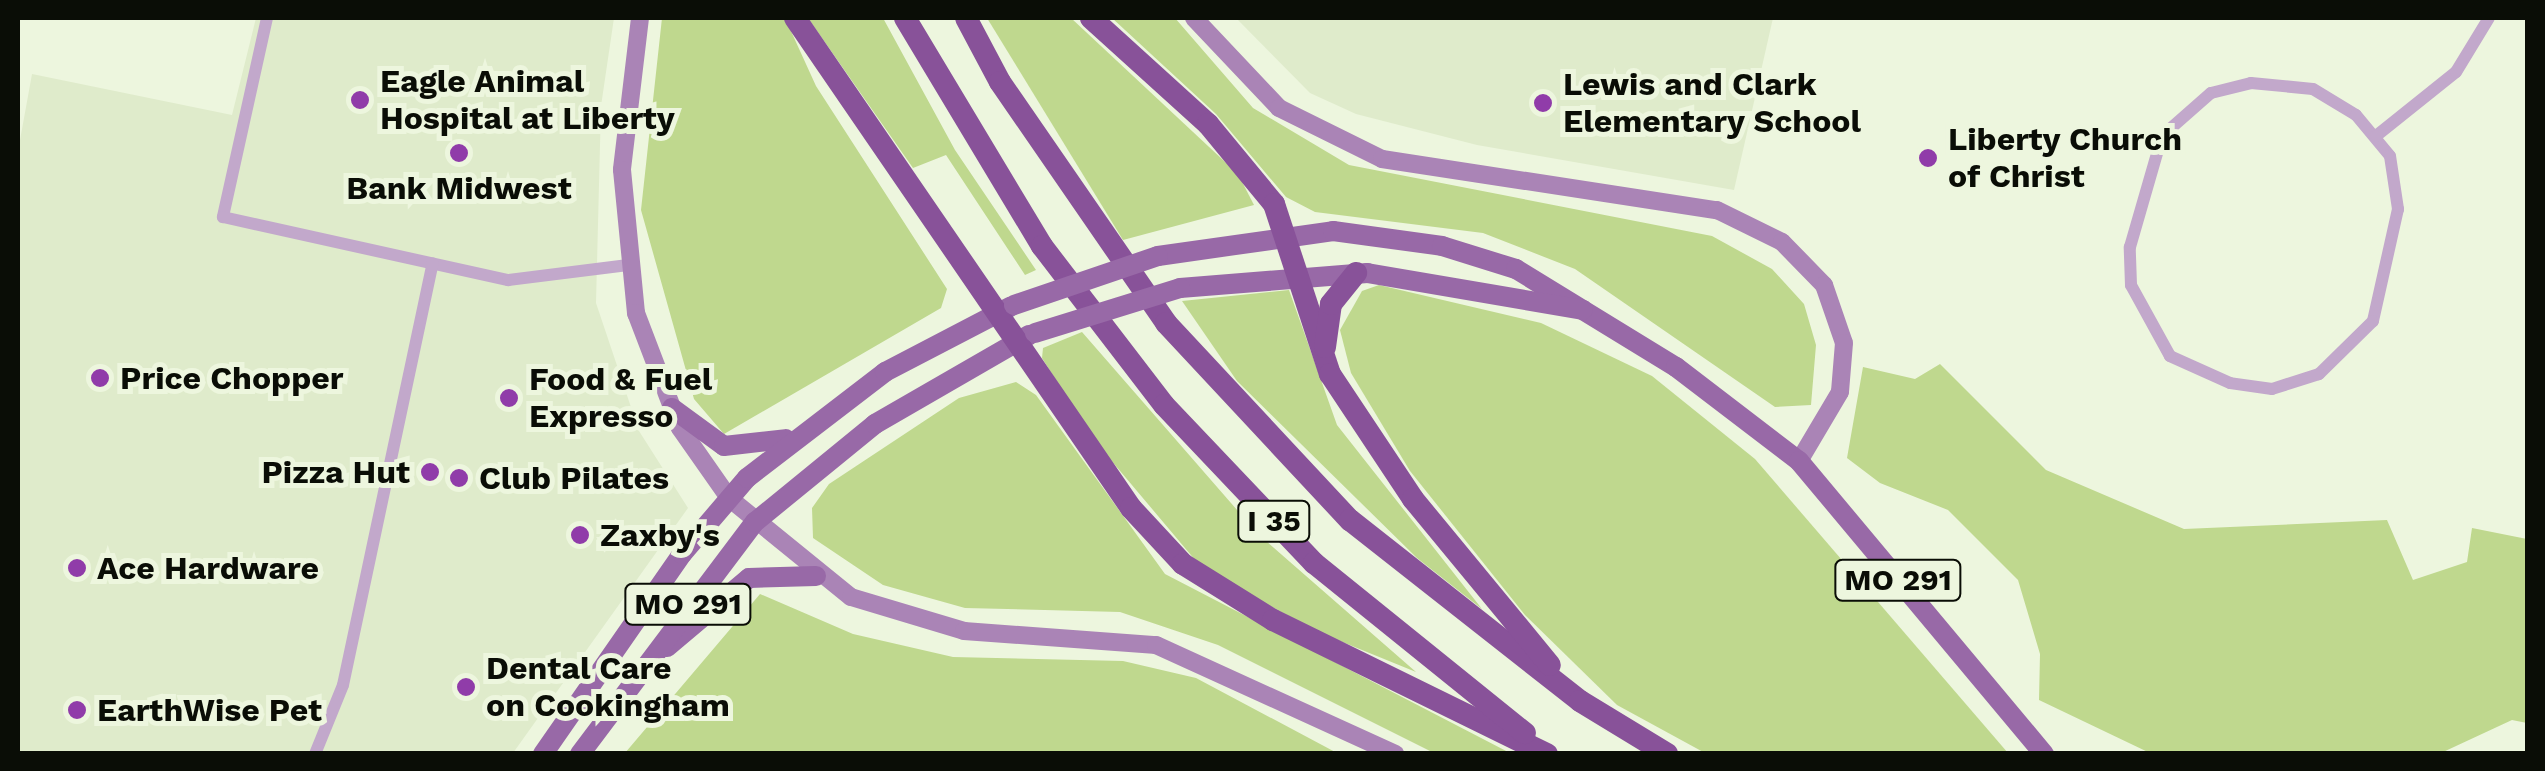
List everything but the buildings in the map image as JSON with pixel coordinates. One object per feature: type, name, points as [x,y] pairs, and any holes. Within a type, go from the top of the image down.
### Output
[{"type":"highway","points":[[795,18],[1026,337],[1132,508],[1214,588],[1549,754]]},
{"type":"highway","name":"I 35","points":[[905,18],[1042,246],[1164,405],[1314,563],[1549,754]]},
{"type":"highway","name":"I 35","points":[[966,18],[1000,82],[1194,356],[1350,520],[1580,701],[1667,754]]},
{"type":"highway","points":[[1091,18],[1244,162],[1287,234],[1324,356],[1413,499],[1580,701]]},
{"type":"highway","points":[[1324,356],[1331,304],[1356,273]]},
{"type":"main road","points":[[638,18],[622,170],[628,265],[672,408],[729,498],[816,576],[851,597],[964,631],[1156,645],[1395,754]]},
{"type":"main road","points":[[1194,18],[1278,108],[1382,159],[1717,210],[1782,242],[1824,285],[1844,343],[1834,406],[1799,460]]},
{"type":"main road","name":"MO 291","points":[[544,754],[729,498],[798,435],[885,372],[1004,309],[1158,256],[1287,234],[1442,246],[1516,269],[1588,310],[1799,460],[2044,754]]},
{"type":"main road","name":"MO 291","points":[[580,754],[756,522],[875,424],[1026,337],[1180,288],[1299,274],[1356,273],[1588,310]]},
{"type":"main road","points":[[672,408],[724,446],[764,448],[798,435]]},
{"type":"main road","points":[[644,668],[748,578],[816,576]]},
{"type":"street","points":[[267,18],[223,217],[535,282],[628,265]]},
{"type":"street","points":[[2376,136],[2456,72],[2489,18]]},
{"type":"street","points":[[2251,83],[2313,89],[2376,136],[2390,156],[2397,224],[2373,321],[2349,351],[2319,374],[2272,389],[2230,383],[2170,356],[2136,304],[2130,263],[2162,136],[2211,93],[2251,83]]},
{"type":"street","points":[[315,754],[342,685],[433,263]]},
{"type":"shaded area","points":[[256,18],[614,18],[601,106],[596,303],[639,431],[688,508],[513,753],[18,754],[18,151],[32,74],[232,115]]},
{"type":"shaded area","name":"Lewis and Clark Elementary School","points":[[1236,18],[1773,18],[1734,190],[1477,145],[1356,114],[1310,93]]},
{"type":"green space","points":[[662,18],[785,18],[816,86],[947,289],[941,308],[724,434],[694,399],[641,210]]},
{"type":"green space","points":[[808,18],[883,18],[955,150],[1036,270],[1025,275],[946,155],[913,168]]},
{"type":"green space","points":[[987,18],[1071,18],[1238,174],[1254,205],[1123,240]]},
{"type":"green space","points":[[1112,18],[1175,18],[1253,108],[1349,165],[1712,236],[1772,269],[1804,304],[1816,345],[1811,405],[1775,407],[1575,269],[1483,233],[1315,212],[1286,197],[1216,114]]},
{"type":"green space","points":[[1379,285],[1541,323],[1652,376],[1755,459],[2008,753],[1705,753],[1617,705],[1525,615],[1410,471],[1351,373],[1340,330],[1362,291]]},
{"type":"green space","points":[[1289,290],[1337,425],[1482,609],[1417,558],[1237,381],[1182,301]]},
{"type":"green space","points":[[1082,332],[1258,534],[1416,672],[1313,630],[1201,567],[1094,440],[1042,358],[1043,348]]},
{"type":"green space","points":[[1940,364],[2046,470],[2184,529],[2387,520],[2413,580],[2467,562],[2472,528],[2527,539],[2527,723],[2512,720],[2441,753],[2152,754],[2039,700],[2040,654],[2018,580],[1948,510],[1880,483],[1847,458],[1863,367],[1915,379]]},
{"type":"green space","points":[[1016,382],[1036,395],[1165,574],[1510,753],[1434,753],[1218,645],[1120,612],[965,608],[883,585],[813,538],[812,508],[829,484],[959,398]]},
{"type":"green space","points":[[760,594],[853,634],[953,657],[1123,661],[1196,678],[1337,753],[625,753]]},
{"type":"place","name":"Eagle Animal Hospital at Liberty","points":[[360,100]]},
{"type":"place","name":"Lewis and Clark Elementary School","points":[[1543,103]]},
{"type":"place","name":"Bank Midwest","points":[[459,153]]},
{"type":"place","name":"Liberty Church of Christ","points":[[1928,158]]},
{"type":"place","name":"Price Chopper","points":[[100,378]]},
{"type":"place","name":"Food & Fuel Expresso","points":[[509,398]]},
{"type":"place","name":"Pizza Hut","points":[[430,472]]},
{"type":"place","name":"Club Pilates","points":[[459,478]]},
{"type":"place","name":"Zaxby's","points":[[580,535]]},
{"type":"place","name":"Ace Hardware","points":[[77,568]]},
{"type":"place","name":"Dental Care on Cookingham","points":[[466,687]]},
{"type":"place","name":"EarthWise Pet","points":[[77,710]]}]
